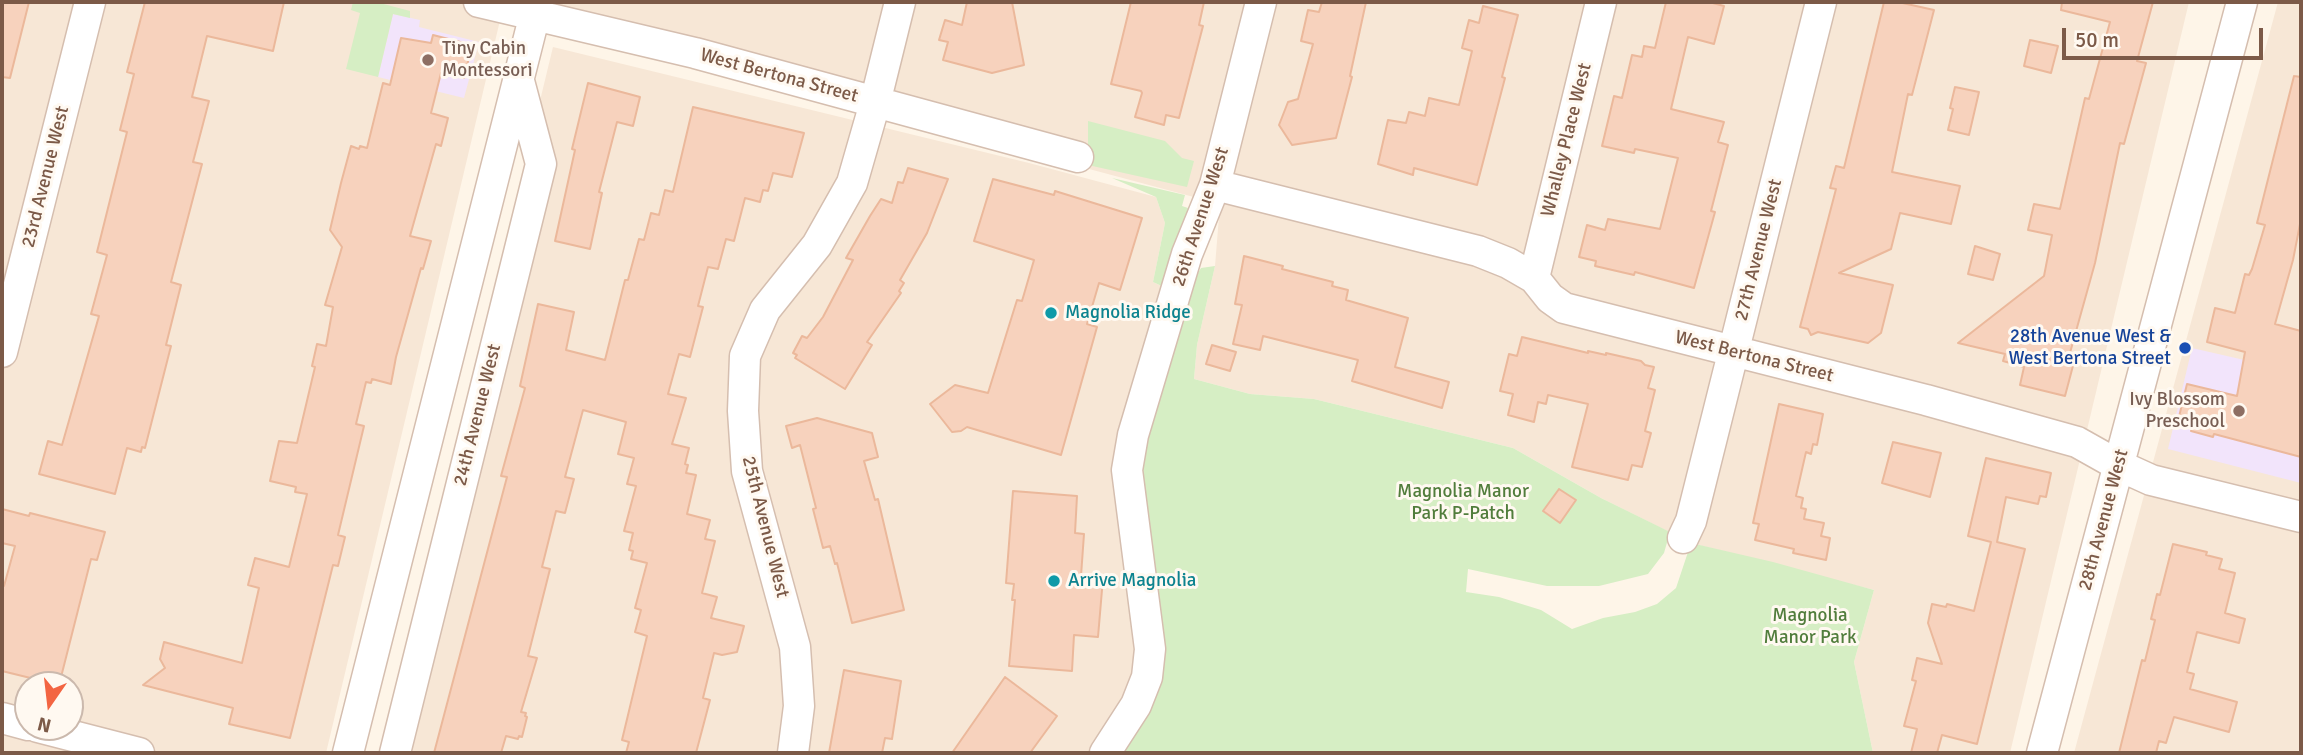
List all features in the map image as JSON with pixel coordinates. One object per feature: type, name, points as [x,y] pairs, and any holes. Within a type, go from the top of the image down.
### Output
[{"type":"street","name":"23rd Avenue West","points":[[2,352],[90,2]]},
{"type":"street","name":"West Bertona Street","points":[[479,2],[536,8],[875,103],[1078,156]]},
{"type":"street","name":"25th Avenue West","points":[[793,753],[799,706],[795,647],[747,471],[743,411],[744,356],[765,310],[817,245],[852,183],[900,2]]},
{"type":"street","name":"26th Avenue West","points":[[1105,753],[1136,705],[1147,677],[1150,649],[1127,470],[1133,435],[1187,254],[1215,185],[1261,2]]},
{"type":"street","name":"Whalley Place West","points":[[1534,278],[1601,2]]},
{"type":"street","name":"27th Avenue West","points":[[1683,538],[1691,521],[1821,2]]},
{"type":"street","name":"28th Avenue West","points":[[2042,753],[2242,2]]},
{"type":"street","name":"24th Avenue West","points":[[348,753],[536,8]]},
{"type":"street","name":"24th Avenue West","points":[[394,753],[541,164],[518,78]]},
{"type":"street","name":"West Bertona Street","points":[[1215,185],[1478,251],[1508,263],[1534,278],[1550,299],[1564,308],[1926,400],[2077,442],[2151,480],[2301,517]]},
{"type":"street","points":[[84,739],[139,753]]},
{"type":"shaded area","points":[[2,2],[2189,2],[2010,753],[1873,753],[1854,662],[1874,590],[1691,543],[1601,498],[1513,448],[1314,399],[1250,394],[1194,379],[1197,345],[1215,266],[1220,204],[502,12],[326,753],[2,753]]},
{"type":"shaded area","points":[[2278,2],[2301,2],[2301,753],[2074,753]]},
{"type":"shaded area","name":"Tiny Cabin Montessori","points":[[393,14],[420,20],[419,27],[479,42],[464,98],[378,77]]},
{"type":"shaded area","points":[[553,47],[1029,163],[1156,197],[1165,223],[1153,282],[1166,288],[1142,649],[1102,753],[382,753]]},
{"type":"shaded area","name":"Ivy Blossom Preschool","points":[[2192,348],[2301,373],[2301,483],[2168,449]]},
{"type":"green space","points":[[353,2],[376,2],[410,11],[410,18],[393,14],[378,77],[346,69],[360,13],[351,10]]},
{"type":"green space","points":[[1088,121],[1165,141],[1182,158],[1194,161],[1187,187],[1088,165]]},
{"type":"green space","points":[[1112,178],[1185,195],[1182,206],[1188,208],[1166,288],[1153,282],[1165,223],[1156,197]]},
{"type":"green space","points":[[1215,266],[1197,345],[1194,379],[1250,394],[1314,399],[1513,448],[1601,498],[1670,532],[1664,553],[1648,574],[1599,586],[1547,586],[1468,569],[1466,592],[1499,597],[1541,610],[1572,629],[1657,604],[1676,588],[1691,543],[1874,590],[1854,662],[1873,753],[1102,753],[1142,649],[1129,450],[1170,319],[1201,268]]},
{"type":"building","points":[[2,2],[29,2],[10,78],[2,77]]},
{"type":"building","points":[[145,2],[284,2],[273,51],[207,36],[192,97],[209,101],[193,162],[202,164],[171,282],[181,285],[166,345],[171,346],[145,448],[142,447],[141,452],[127,448],[115,494],[39,474],[48,441],[62,445],[99,316],[91,314],[107,255],[97,252],[127,132],[120,130],[134,74],[127,72]]},
{"type":"building","points":[[967,2],[1012,2],[1024,65],[992,73],[943,60],[948,42],[939,40],[945,20],[962,25]]},
{"type":"building","points":[[1131,2],[1204,2],[1199,25],[1203,26],[1179,118],[1166,115],[1164,125],[1135,117],[1141,91],[1111,84]]},
{"type":"building","points":[[1322,2],[1366,2],[1350,76],[1352,77],[1336,138],[1292,145],[1279,125],[1288,102],[1298,99],[1313,44],[1301,41],[1308,10],[1319,12]]},
{"type":"building","points":[[1666,2],[1709,2],[1724,6],[1714,44],[1688,37],[1671,109],[1724,122],[1718,142],[1728,145],[1711,211],[1715,212],[1694,288],[1635,272],[1634,275],[1595,266],[1596,261],[1579,257],[1587,225],[1605,230],[1608,219],[1660,229],[1678,158],[1635,149],[1634,153],[1602,146],[1614,96],[1622,98],[1632,55],[1642,57],[1644,46],[1655,48]]},
{"type":"building","points":[[1884,2],[1898,2],[1934,10],[1912,95],[1908,94],[1892,172],[1960,186],[1951,224],[1900,213],[1891,249],[1839,273],[1893,285],[1881,333],[1868,343],[1818,332],[1811,335],[1808,329],[1800,327],[1836,189],[1830,188],[1836,166],[1844,168]]},
{"type":"building","points":[[2062,2],[2153,2],[2137,61],[2146,63],[2124,144],[2120,143],[2095,263],[2068,360],[2074,362],[2065,396],[2020,385],[2024,367],[2003,361],[2005,354],[1958,343],[2044,276],[2052,235],[2028,230],[2034,204],[2060,209],[2085,98],[2089,99],[2110,22],[2061,10]]},
{"type":"building","points":[[1483,6],[1518,15],[1502,77],[1505,78],[1477,185],[1414,168],[1413,175],[1378,164],[1388,120],[1406,123],[1409,112],[1425,116],[1429,98],[1459,105],[1472,51],[1462,48],[1469,20],[1479,23]]},
{"type":"building","points":[[433,35],[472,45],[464,78],[441,73],[431,113],[448,118],[441,146],[436,144],[410,236],[431,241],[396,357],[391,384],[372,379],[371,383],[366,382],[356,424],[364,426],[338,535],[345,537],[338,566],[333,565],[290,738],[229,724],[233,708],[143,685],[165,668],[160,659],[164,642],[242,663],[259,588],[248,585],[255,558],[289,567],[307,494],[295,492],[296,487],[270,481],[279,441],[297,443],[315,367],[312,366],[317,344],[326,346],[333,307],[325,305],[342,247],[330,230],[351,146],[367,148],[383,83],[390,85],[401,38],[431,43]]},
{"type":"building","points":[[2030,40],[2058,46],[2051,73],[2024,66]]},
{"type":"building","points":[[2294,76],[2301,77],[2301,219],[2275,324],[2301,331],[2301,457],[2214,434],[2213,437],[2177,425],[2187,384],[2237,396],[2245,352],[2207,342],[2215,308],[2235,313],[2245,274],[2249,275],[2252,269],[2265,225],[2257,223]]},
{"type":"building","points":[[588,83],[640,97],[633,126],[617,122],[599,192],[602,193],[590,249],[555,241],[575,150],[572,149]]},
{"type":"building","points":[[1955,87],[1979,92],[1969,135],[1948,130]]},
{"type":"building","points":[[693,107],[804,133],[792,177],[773,173],[768,191],[763,190],[760,202],[745,198],[734,241],[726,239],[718,269],[708,267],[698,306],[703,307],[690,357],[679,354],[668,394],[686,398],[672,444],[689,448],[686,473],[696,475],[687,514],[710,520],[705,539],[715,541],[702,593],[717,597],[711,618],[744,626],[737,652],[722,655],[714,653],[703,698],[710,700],[696,753],[626,753],[629,742],[622,740],[647,636],[635,632],[641,610],[635,608],[647,563],[631,559],[633,551],[629,550],[633,533],[624,531],[636,486],[627,484],[634,458],[618,454],[626,422],[583,410],[565,477],[574,479],[565,513],[556,511],[542,567],[550,569],[528,656],[537,658],[521,712],[526,713],[527,717],[522,737],[519,736],[518,739],[506,736],[501,753],[434,753],[507,477],[501,476],[525,388],[520,386],[538,304],[574,312],[566,350],[605,360],[625,280],[628,280],[639,239],[644,240],[651,213],[659,215],[665,190],[673,192]]},
{"type":"building","points":[[908,168],[948,179],[927,233],[900,280],[904,283],[899,291],[901,293],[867,342],[872,345],[845,389],[795,358],[797,355],[793,353],[802,336],[807,338],[823,317],[853,260],[846,258],[870,216],[881,199],[892,203],[898,182],[903,183]]},
{"type":"building","name":"Magnolia Ridge","points":[[993,179],[1054,195],[1055,191],[1142,218],[1120,290],[1099,283],[1087,324],[1097,327],[1061,455],[967,427],[952,432],[930,404],[955,385],[988,393],[1017,300],[1022,301],[1034,260],[974,241]]},
{"type":"building","points":[[1975,246],[2000,254],[1993,280],[1968,274]]},
{"type":"building","points":[[1244,256],[1333,282],[1332,286],[1348,290],[1346,300],[1408,318],[1395,367],[1449,382],[1442,408],[1352,381],[1358,360],[1263,336],[1260,350],[1233,344],[1242,305],[1235,304]]},
{"type":"building","points":[[1522,337],[1588,353],[1606,353],[1641,361],[1654,367],[1648,388],[1655,390],[1645,431],[1651,433],[1642,467],[1632,465],[1628,480],[1572,467],[1588,404],[1548,395],[1546,404],[1538,402],[1534,422],[1508,415],[1513,394],[1500,391],[1509,354],[1517,356]]},
{"type":"building","points":[[1212,345],[1236,352],[1230,371],[1206,364]]},
{"type":"building","points":[[1779,404],[1823,414],[1817,445],[1813,444],[1811,454],[1806,452],[1796,496],[1803,498],[1801,508],[1806,509],[1804,519],[1824,523],[1821,536],[1830,538],[1826,560],[1793,553],[1794,549],[1755,540],[1759,524],[1753,523]]},
{"type":"building","points":[[817,418],[872,433],[878,457],[864,461],[875,500],[878,499],[904,610],[852,623],[837,563],[835,564],[830,546],[823,548],[800,445],[792,448],[786,426]]},
{"type":"building","points":[[1893,442],[1941,453],[1930,497],[1882,483]]},
{"type":"building","points":[[1986,458],[2051,473],[2046,497],[2040,496],[2038,504],[2006,497],[1997,542],[2025,549],[1977,744],[1942,735],[1937,753],[1911,753],[1917,729],[1904,726],[1916,681],[1912,680],[1917,658],[1942,664],[1928,623],[1932,604],[1946,607],[1947,604],[1974,611],[1991,542],[1968,536]]},
{"type":"building","points":[[1559,489],[1576,500],[1560,523],[1543,511]]},
{"type":"building","name":"Arrive Magnolia","points":[[1013,491],[1077,496],[1075,533],[1084,534],[1081,576],[1103,578],[1098,637],[1074,635],[1072,671],[1009,666],[1015,600],[1012,600],[1014,584],[1006,583]]},
{"type":"building","points":[[2,509],[29,516],[30,513],[105,532],[97,560],[91,559],[63,671],[14,671],[14,674],[2,671],[2,586],[15,546],[2,543]]},
{"type":"building","points":[[2173,544],[2207,552],[2206,555],[2222,559],[2219,569],[2235,573],[2225,613],[2245,619],[2239,643],[2197,632],[2187,672],[2194,674],[2190,689],[2237,702],[2229,732],[2174,717],[2166,743],[2159,741],[2156,753],[2119,753],[2155,620],[2151,619],[2157,594],[2160,595]]},
{"type":"building","points":[[844,670],[901,681],[892,739],[885,738],[882,753],[829,753]]},
{"type":"building","points":[[1005,677],[1057,716],[1030,753],[952,753]]},
{"type":"place","name":"Tiny Cabin Montessori","points":[[428,60]]},
{"type":"place","name":"Magnolia Ridge","points":[[1051,313]]},
{"type":"place","name":"28th Avenue West & West Bertona Street","points":[[2185,348]]},
{"type":"place","name":"Ivy Blossom Preschool","points":[[2239,411]]},
{"type":"place","name":"Arrive Magnolia","points":[[1054,581]]},
{"type":"park label","name":"Magnolia Manor Park P-Patch","points":[[1463,503]]},
{"type":"park label","name":"Magnolia Manor Park","points":[[1810,627]]}]
